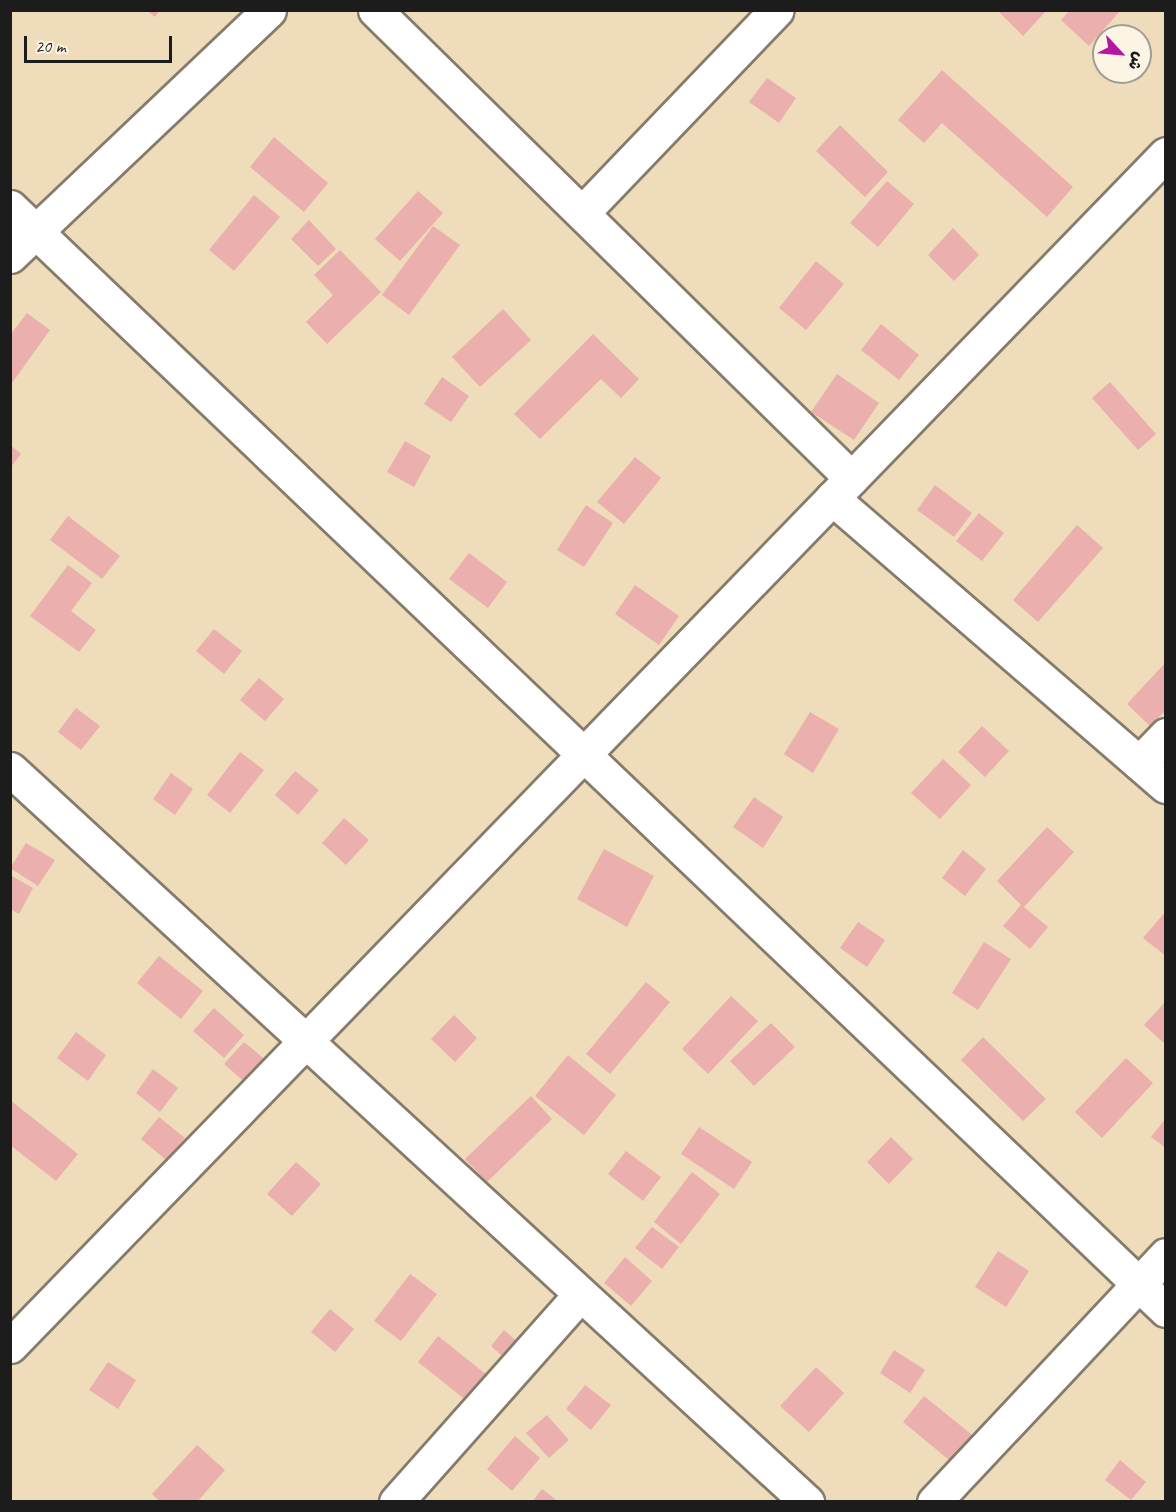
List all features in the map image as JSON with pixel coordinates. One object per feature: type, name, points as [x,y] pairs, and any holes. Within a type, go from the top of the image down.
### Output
[{"type":"street","points":[[10,256],[34,230],[269,10]]},
{"type":"street","points":[[375,10],[582,213],[842,488],[1166,786]]},
{"type":"street","points":[[582,213],[777,10]]},
{"type":"street","points":[[10,1346],[1166,154]]},
{"type":"street","points":[[10,207],[1166,1310]]},
{"type":"street","points":[[1139,763],[1166,735]]},
{"type":"street","points":[[15,784],[304,1043],[807,1502]]},
{"type":"street","points":[[933,1502],[1137,1283],[1166,1255]]},
{"type":"street","points":[[396,1502],[580,1295]]},
{"type":"building","points":[[146,10],[160,10],[155,17]]},
{"type":"building","points":[[997,10],[1047,10],[1023,36]]},
{"type":"building","points":[[1070,10],[1121,10],[1109,24],[1092,24],[1092,43],[1089,46],[1061,20]]},
{"type":"building","points":[[942,70],[1073,187],[1047,217],[942,123],[924,143],[898,120]]},
{"type":"building","points":[[767,78],[796,98],[779,123],[749,102]]},
{"type":"building","points":[[840,125],[888,172],[865,197],[816,151]]},
{"type":"building","points":[[274,137],[328,183],[304,212],[250,167]]},
{"type":"building","points":[[887,181],[914,204],[878,247],[850,223]]},
{"type":"building","points":[[418,191],[443,213],[400,261],[375,239]]},
{"type":"building","points":[[254,195],[280,217],[234,271],[209,250]]},
{"type":"building","points":[[309,220],[336,249],[318,266],[291,239]]},
{"type":"building","points":[[433,226],[460,245],[409,315],[382,295]]},
{"type":"building","points":[[953,228],[979,255],[954,281],[928,255]]},
{"type":"building","points":[[340,250],[381,292],[327,344],[306,322],[333,295],[314,275]]},
{"type":"building","points":[[816,261],[844,284],[806,330],[779,308]]},
{"type":"building","points":[[503,309],[531,340],[480,387],[452,357]]},
{"type":"building","points":[[27,313],[50,330],[12,383],[10,335]]},
{"type":"building","points":[[881,324],[919,355],[899,380],[861,350]]},
{"type":"building","points":[[593,334],[639,379],[621,398],[601,379],[540,439],[514,414]]},
{"type":"building","points":[[837,374],[879,403],[854,440],[811,412]]},
{"type":"building","points":[[442,377],[469,396],[451,422],[424,404]]},
{"type":"building","points":[[1110,382],[1156,434],[1138,450],[1092,398]]},
{"type":"building","points":[[405,441],[431,456],[414,487],[387,472]]},
{"type":"building","points":[[10,445],[21,454],[10,468]]},
{"type":"building","points":[[635,457],[661,478],[624,524],[597,502]]},
{"type":"building","points":[[935,485],[972,513],[954,537],[917,510]]},
{"type":"building","points":[[586,505],[613,523],[584,567],[557,550]]},
{"type":"building","points":[[979,513],[1004,533],[982,561],[956,541]]},
{"type":"building","points":[[68,516],[120,556],[102,579],[50,540]]},
{"type":"building","points":[[1077,525],[1103,548],[1038,622],[1013,600]]},
{"type":"building","points":[[469,553],[507,582],[488,608],[449,579]]},
{"type":"building","points":[[68,565],[92,583],[71,611],[96,630],[79,652],[30,616]]},
{"type":"building","points":[[635,585],[679,616],[659,645],[615,614]]},
{"type":"building","points":[[214,629],[242,651],[224,674],[196,651]]},
{"type":"building","points":[[1166,662],[1166,710],[1150,726],[1127,704]]},
{"type":"building","points":[[259,678],[284,699],[265,721],[240,700]]},
{"type":"building","points":[[76,708],[100,726],[81,750],[58,732]]},
{"type":"building","points":[[810,712],[839,729],[813,773],[784,754]]},
{"type":"building","points":[[982,726],[1009,751],[985,777],[958,752]]},
{"type":"building","points":[[240,752],[264,770],[230,813],[207,795]]},
{"type":"building","points":[[943,759],[971,785],[940,819],[911,793]]},
{"type":"building","points":[[295,771],[319,790],[298,815],[275,795]]},
{"type":"building","points":[[171,773],[193,789],[175,815],[153,799]]},
{"type":"building","points":[[754,797],[783,817],[763,848],[733,827]]},
{"type":"building","points":[[344,818],[369,840],[346,865],[322,843]]},
{"type":"building","points":[[1047,827],[1074,852],[1024,907],[1048,927],[1030,949],[1003,926],[1021,905],[997,881]]},
{"type":"building","points":[[26,843],[55,860],[38,886],[10,868]]},
{"type":"building","points":[[604,849],[654,876],[627,927],[577,899]]},
{"type":"building","points":[[963,850],[986,869],[965,896],[942,878]]},
{"type":"building","points":[[10,875],[33,888],[19,914],[10,909]]},
{"type":"building","points":[[1166,911],[1166,956],[1143,938]]},
{"type":"building","points":[[858,922],[885,940],[867,967],[840,948]]},
{"type":"building","points":[[984,942],[1011,959],[978,1010],[952,993]]},
{"type":"building","points":[[159,956],[203,991],[181,1019],[137,983]]},
{"type":"building","points":[[646,982],[670,1002],[610,1074],[586,1054]]},
{"type":"building","points":[[731,996],[758,1021],[708,1074],[682,1049]]},
{"type":"building","points":[[1166,1001],[1166,1045],[1144,1025]]},
{"type":"building","points":[[214,1008],[244,1035],[224,1058],[193,1031]]},
{"type":"building","points":[[454,1015],[477,1038],[455,1062],[431,1039]]},
{"type":"building","points":[[771,1023],[795,1047],[754,1086],[730,1061]]},
{"type":"building","points":[[76,1032],[106,1055],[88,1081],[57,1058]]},
{"type":"building","points":[[983,1037],[1046,1099],[1023,1121],[961,1060]]},
{"type":"building","points":[[244,1042],[273,1066],[254,1090],[224,1064]]},
{"type":"building","points":[[568,1055],[616,1095],[584,1135],[535,1096]]},
{"type":"building","points":[[1126,1058],[1153,1083],[1102,1138],[1075,1112]]},
{"type":"building","points":[[153,1069],[178,1088],[160,1112],[136,1093]]},
{"type":"building","points":[[531,1096],[552,1119],[487,1182],[465,1159]]},
{"type":"building","points":[[10,1100],[78,1154],[56,1181],[10,1145]]},
{"type":"building","points":[[159,1117],[185,1138],[166,1160],[141,1139]]},
{"type":"building","points":[[1166,1118],[1166,1148],[1151,1137]]},
{"type":"building","points":[[699,1127],[752,1162],[734,1189],[681,1154]]},
{"type":"building","points":[[891,1137],[913,1159],[889,1184],[867,1162]]},
{"type":"building","points":[[626,1151],[661,1177],[643,1201],[608,1174]]},
{"type":"building","points":[[296,1162],[321,1184],[292,1216],[267,1194]]},
{"type":"building","points":[[692,1172],[720,1194],[681,1244],[654,1222]]},
{"type":"building","points":[[652,1227],[679,1247],[662,1269],[635,1248]]},
{"type":"building","points":[[998,1251],[1029,1271],[1006,1307],[975,1287]]},
{"type":"building","points":[[625,1257],[652,1281],[631,1306],[604,1283]]},
{"type":"building","points":[[410,1274],[437,1294],[401,1341],[374,1321]]},
{"type":"building","points":[[330,1309],[354,1329],[335,1352],[311,1332]]},
{"type":"building","points":[[504,1330],[532,1355],[519,1371],[491,1346]]},
{"type":"building","points":[[438,1336],[497,1383],[477,1409],[418,1362]]},
{"type":"building","points":[[894,1350],[925,1370],[910,1393],[880,1373]]},
{"type":"building","points":[[108,1362],[136,1380],[118,1409],[89,1390]]},
{"type":"building","points":[[816,1367],[844,1393],[809,1432],[780,1406]]},
{"type":"building","points":[[585,1385],[611,1405],[591,1430],[566,1409]]},
{"type":"building","points":[[924,1396],[976,1438],[954,1464],[903,1422]]},
{"type":"building","points":[[547,1415],[569,1440],[549,1458],[526,1433]]},
{"type":"building","points":[[515,1436],[540,1458],[512,1491],[487,1469]]},
{"type":"building","points":[[197,1445],[225,1470],[197,1502],[160,1502],[152,1494]]},
{"type":"building","points":[[1120,1460],[1146,1482],[1131,1500],[1105,1480]]},
{"type":"building","points":[[542,1489],[559,1502],[532,1502]]}]
